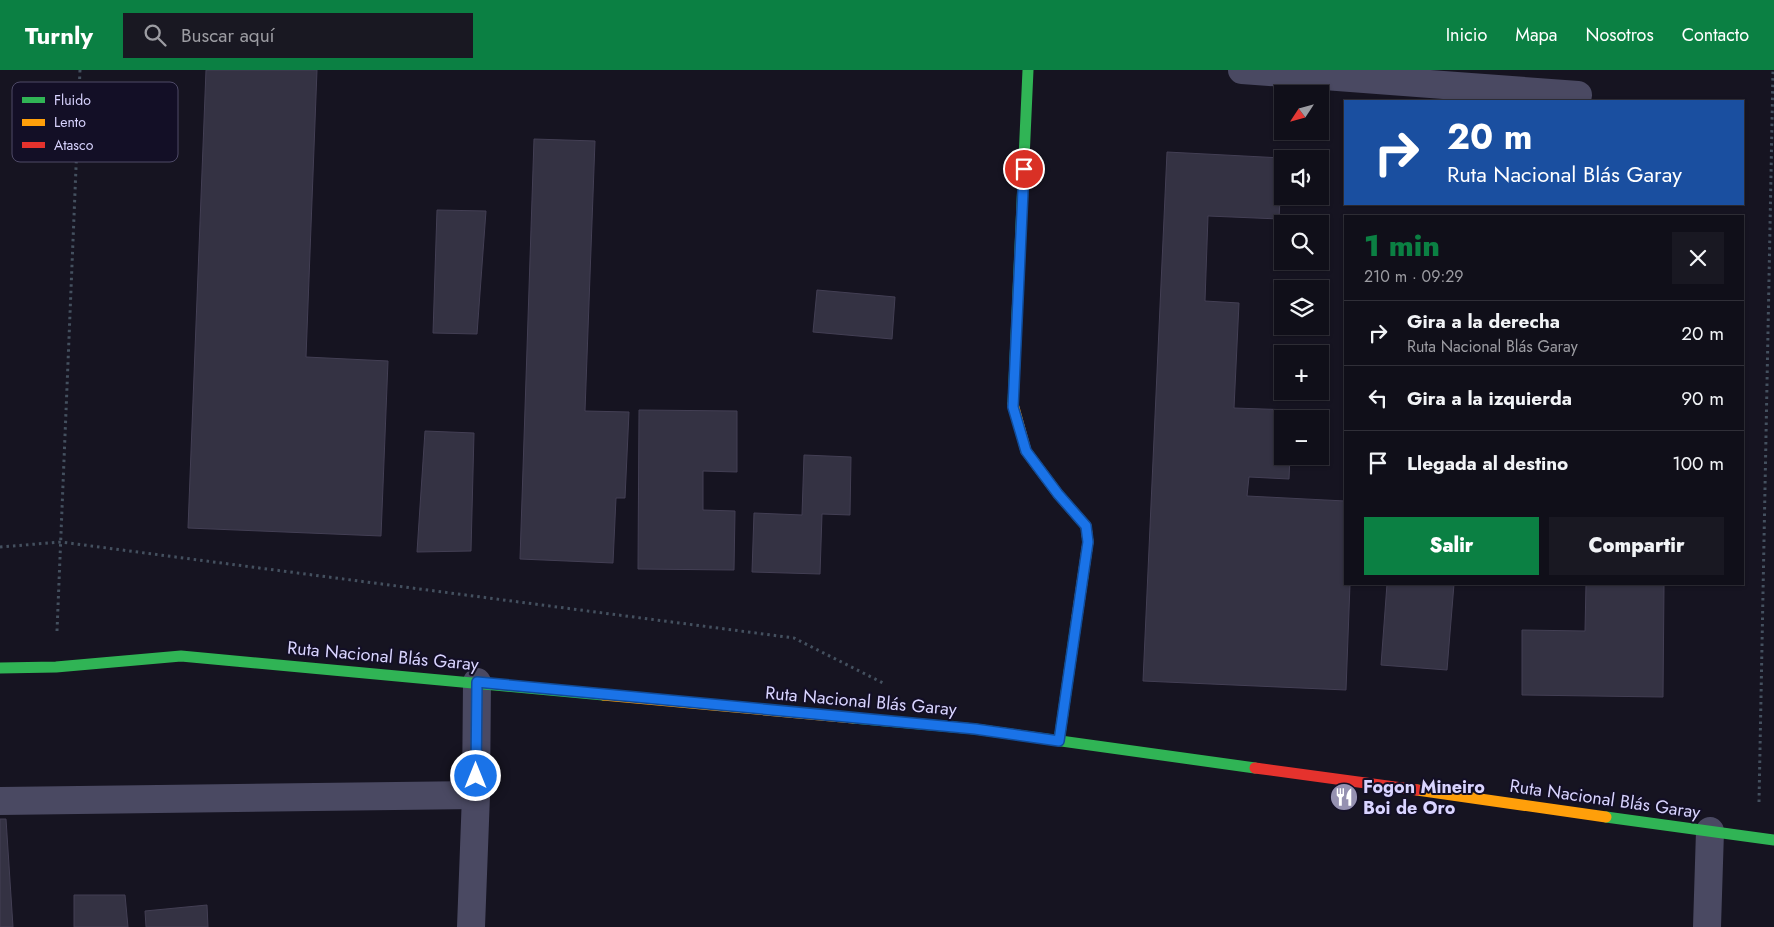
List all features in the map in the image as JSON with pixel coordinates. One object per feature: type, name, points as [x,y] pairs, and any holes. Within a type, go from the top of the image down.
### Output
[{"type":"main road","points":[[1028,70],[1013,407],[1026,451],[1058,494],[1086,526],[1088,542],[1059,741]]},
{"type":"main road","name":"Ruta Nacional Blás Garay","points":[[0,668],[56,667],[181,656],[965,728],[1774,840]]},
{"type":"street","points":[[1242,70],[1578,96]]},
{"type":"street","points":[[471,927],[476,795],[477,682]]},
{"type":"street","points":[[0,801],[476,795]]},
{"type":"street","points":[[1707,927],[1710,831]]},
{"type":"path","points":[[1758,839],[1772,70]]},
{"type":"path","points":[[56,667],[76,162]]},
{"type":"path","points":[[0,547],[61,542],[794,638],[889,686]]},
{"type":"building","points":[[206,70],[317,70],[306,357],[388,361],[381,536],[188,528]]},
{"type":"building","points":[[534,139],[595,141],[585,411],[629,412],[625,498],[616,498],[613,563],[520,559]]},
{"type":"building","points":[[1167,152],[1274,158],[1274,205],[1280,205],[1279,215],[1274,215],[1274,219],[1208,216],[1205,301],[1239,303],[1234,408],[1292,410],[1274,410],[1274,465],[1290,465],[1289,479],[1249,477],[1247,496],[1344,501],[1344,585],[1350,585],[1346,690],[1143,681]]},
{"type":"building","points":[[437,210],[486,211],[477,334],[433,333]]},
{"type":"building","points":[[817,290],[895,297],[892,339],[813,332]]},
{"type":"building","points":[[639,410],[737,411],[737,472],[703,471],[703,510],[735,511],[734,570],[638,569]]},
{"type":"building","points":[[425,431],[474,433],[471,551],[417,552]]},
{"type":"building","points":[[804,455],[851,457],[850,515],[822,514],[820,574],[752,572],[754,513],[802,515]]},
{"type":"building","points":[[1387,585],[1454,585],[1447,670],[1381,665]]},
{"type":"building","points":[[1586,585],[1664,585],[1663,697],[1522,695],[1522,630],[1585,631]]},
{"type":"building","points":[[0,819],[6,819],[13,927],[0,927]]},
{"type":"building","points":[[74,895],[125,895],[128,927],[74,927]]},
{"type":"building","points":[[207,905],[208,927],[146,927],[145,911]]},
{"type":"traffic: fast","points":[[1013,404],[1028,70]]},
{"type":"traffic: fast","points":[[1059,741],[1077,617]]},
{"type":"traffic: fast","points":[[0,668],[56,667],[181,656],[603,695]]},
{"type":"traffic: fast","points":[[853,718],[975,729],[1255,768]]},
{"type":"traffic: fast","points":[[1606,817],[1774,840]]},
{"type":"traffic: slow","points":[[1013,404],[1026,451],[1058,494],[1086,526],[1088,542],[1077,617]]},
{"type":"traffic: slow","points":[[603,695],[853,718]]},
{"type":"traffic: slow","points":[[1417,790],[1606,817]]},
{"type":"traffic: jam","points":[[1255,768],[1417,790]]},
{"type":"place","name":"Fogon Mineiro Boi de Oro","points":[[1344,797]]},
{"type":"route","points":[[476,776],[477,682],[975,729],[1059,741],[1088,542],[1086,526],[1058,494],[1026,451],[1013,407],[1024,169]]}]
